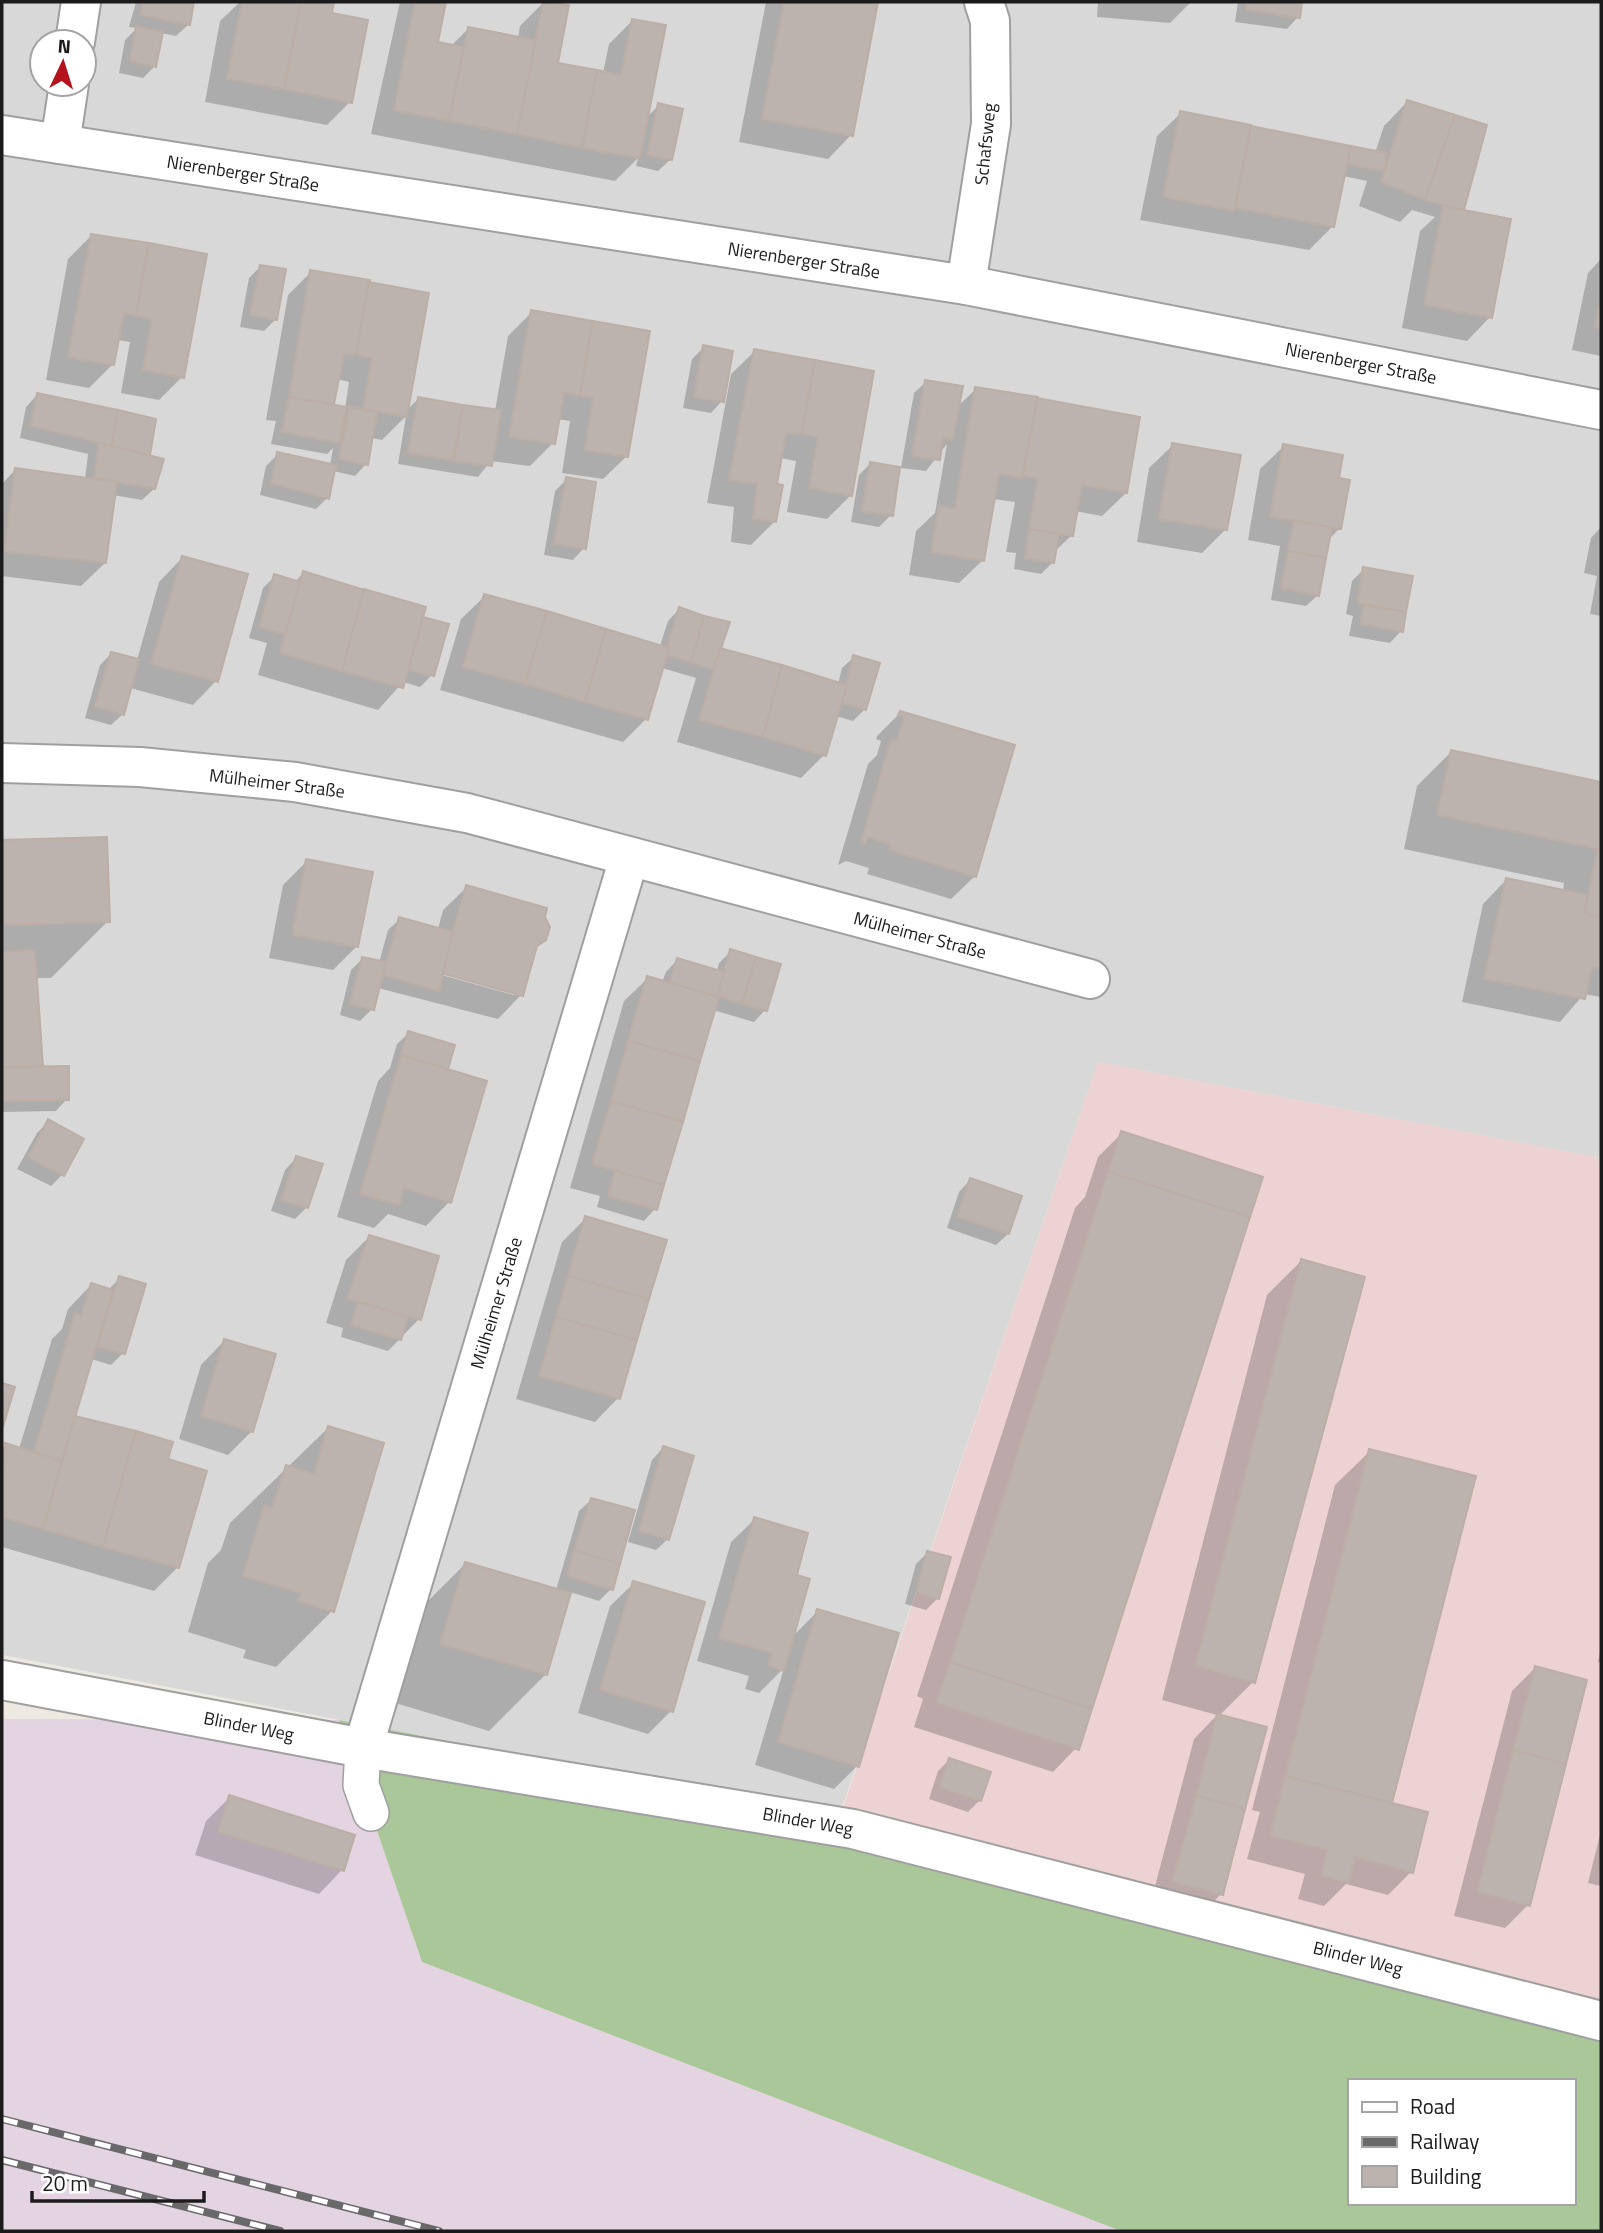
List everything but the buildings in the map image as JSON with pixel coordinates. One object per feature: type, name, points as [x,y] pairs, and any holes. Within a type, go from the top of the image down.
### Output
[{"type":"street","points":[[77,28],[81,2]]},
{"type":"street","name":"Schafsweg","points":[[966,285],[991,124],[990,21],[984,2]]},
{"type":"street","points":[[61,145],[67,98]]},
{"type":"street","name":"Nierenberger Straße","points":[[2,135],[966,285],[1601,410]]},
{"type":"street","name":"Mülheimer Straße","points":[[2,762],[140,766],[295,782],[467,813],[1090,979]]},
{"type":"street","name":"Mülheimer Straße","points":[[363,1748],[629,858]]},
{"type":"street","name":"Blinder Weg","points":[[2,1680],[363,1748],[853,1829],[1601,2021]]},
{"type":"lane","points":[[363,1748],[361,1785],[371,1813]]},
{"type":"shaded area","points":[[2,2],[1601,2],[1601,1158],[1098,1062],[839,1816],[2,1655]]},
{"type":"shaded area","points":[[1098,1062],[1601,1158],[1601,2015],[840,1816]]},
{"type":"shaded area","points":[[2,1719],[339,1720],[422,1962],[1121,2231],[2,2231]]},
{"type":"green space","points":[[339,1720],[840,1816],[1601,2015],[1601,2231],[1121,2231],[422,1962]]},
{"type":"railway","points":[[2,2119],[439,2231]]},
{"type":"railway","points":[[2,2160],[280,2231]]}]
